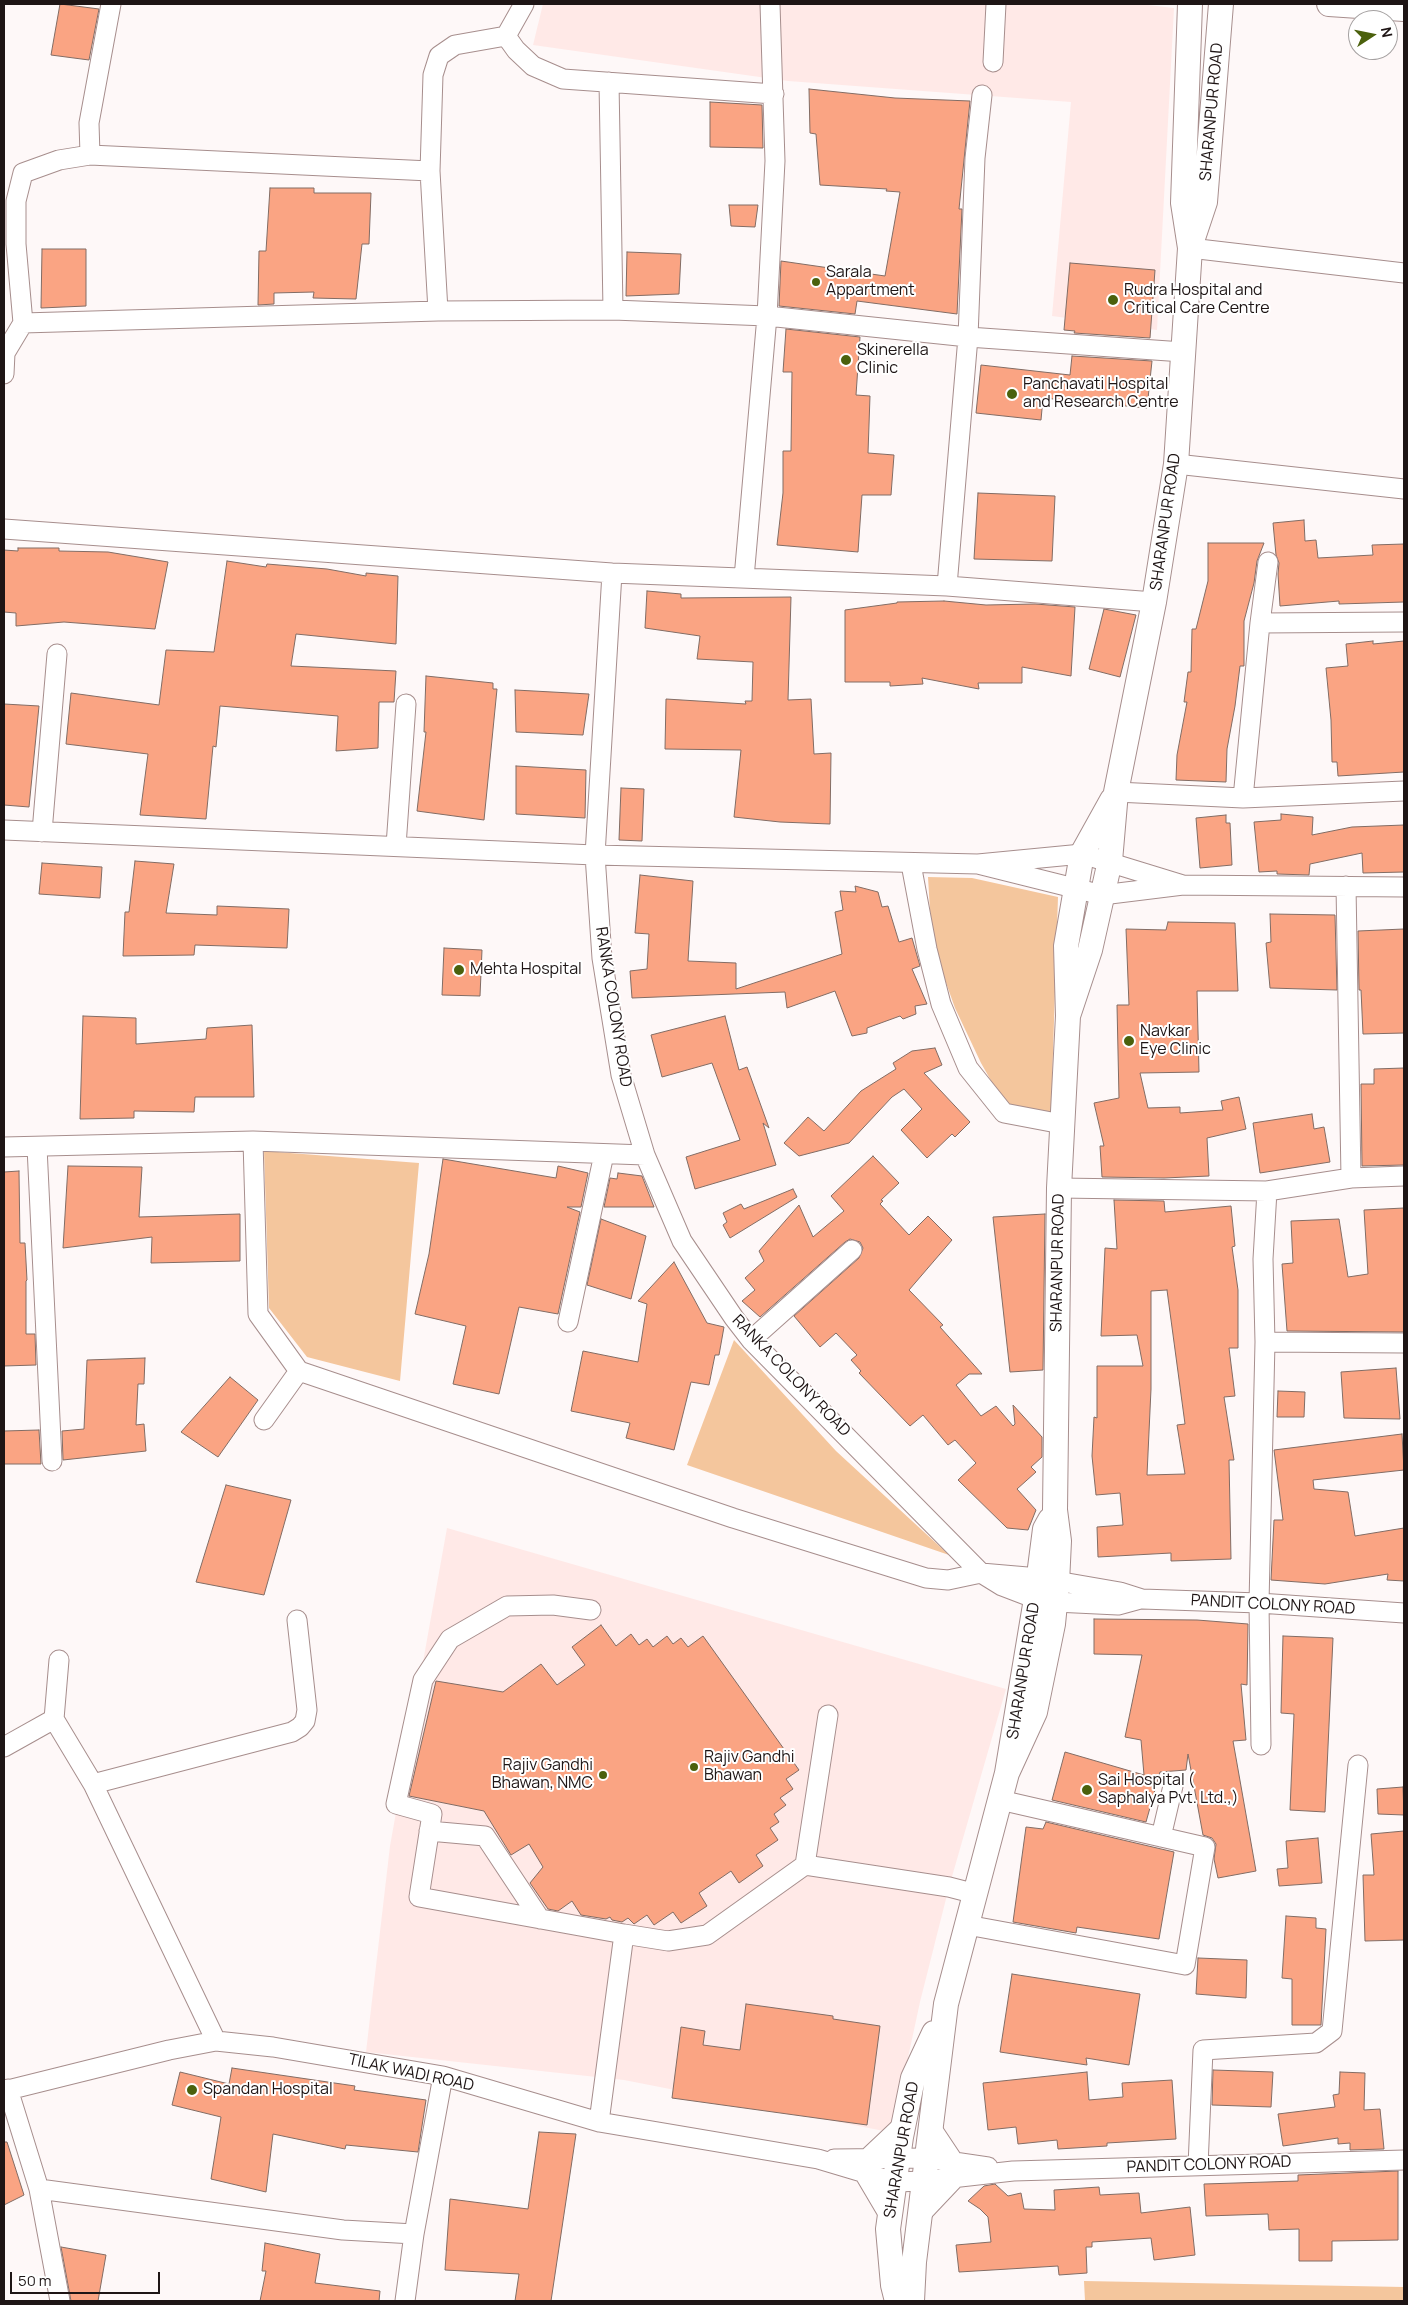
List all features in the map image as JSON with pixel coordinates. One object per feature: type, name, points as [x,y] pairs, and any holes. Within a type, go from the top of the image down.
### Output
[{"type":"main road","name":"SHARANPUR ROAD","points":[[1068,1016],[1090,950],[1110,861],[1116,792],[1154,602],[1176,464],[1190,248],[1183,203],[1190,4]]},
{"type":"main road","name":"SHARANPUR ROAD","points":[[1190,248],[1205,202],[1221,4]]},
{"type":"main road","points":[[1329,4],[1404,9]]},
{"type":"main road","name":"SHARANPUR ROAD","points":[[912,2301],[914,2262],[946,2004],[1007,1773],[1035,1712],[1053,1624],[1047,1590],[1060,1541],[1054,1510],[1059,1188],[1068,1016],[1066,946],[1074,889],[1082,854],[1116,792]]},
{"type":"main road","name":"SHARANPUR ROAD","points":[[897,2301],[893,2285],[888,2228],[898,2157],[913,2078],[946,2004]]},
{"type":"street","points":[[90,155],[90,123],[112,4]]},
{"type":"street","points":[[506,36],[524,4]]},
{"type":"street","points":[[744,578],[767,316],[775,161],[770,4]]},
{"type":"street","points":[[993,62],[996,4]]},
{"type":"street","points":[[506,36],[516,50],[533,66],[563,79],[774,94]]},
{"type":"street","points":[[438,311],[430,171],[433,75],[439,56],[455,45],[506,36]]},
{"type":"street","points":[[609,82],[613,310]]},
{"type":"street","points":[[947,586],[968,337],[975,158],[982,95]]},
{"type":"street","points":[[4,374],[6,353],[23,323],[16,244],[16,201],[23,173],[59,160],[90,155],[430,171]]},
{"type":"street","points":[[1190,248],[1404,273]]},
{"type":"street","points":[[23,323],[438,311],[613,310],[767,316],[968,337],[1183,352]]},
{"type":"street","points":[[1176,464],[1404,489]]},
{"type":"street","points":[[4,529],[612,572],[947,586],[1154,602]]},
{"type":"street","points":[[1243,798],[1260,623],[1268,562]]},
{"type":"street","name":"RANKA COLONY ROAD","points":[[612,572],[595,855],[602,958],[621,1075],[645,1155],[682,1241],[751,1340],[981,1573],[1002,1586],[1047,1590]]},
{"type":"street","points":[[1260,623],[1404,622]]},
{"type":"street","points":[[42,832],[57,654]]},
{"type":"street","points":[[396,846],[406,704]]},
{"type":"street","points":[[1116,792],[1243,798],[1404,790]]},
{"type":"street","points":[[4,830],[595,855],[911,864],[978,864],[1082,854],[1110,861],[1183,885]]},
{"type":"street","points":[[911,864],[927,949],[941,1004],[968,1068],[1004,1113],[1062,1124]]},
{"type":"street","points":[[978,864],[1102,895],[1183,885],[1404,886]]},
{"type":"street","points":[[1346,886],[1351,1178]]},
{"type":"street","points":[[4,1147],[253,1141],[645,1155]]},
{"type":"street","points":[[253,1141],[258,1314],[299,1371],[733,1518],[878,1564],[926,1578],[948,1580],[981,1573]]},
{"type":"street","points":[[36,1147],[52,1461]]},
{"type":"street","points":[[568,1322],[604,1154]]},
{"type":"street","points":[[1059,1188],[1267,1191],[1351,1178],[1404,1176]]},
{"type":"street","points":[[1261,1745],[1259,1603],[1265,1342],[1263,1259],[1267,1191]]},
{"type":"street","points":[[751,1340],[852,1250]]},
{"type":"street","points":[[1265,1342],[1404,1343]]},
{"type":"street","points":[[264,1420],[299,1371]]},
{"type":"street","name":"PANDIT COLONY ROAD","points":[[1047,1590],[1120,1592],[1142,1599],[1259,1603],[1404,1613]]},
{"type":"street","points":[[591,1610],[553,1605],[507,1606],[450,1639],[423,1680],[396,1804],[432,1814],[419,1897],[668,1941],[707,1935],[804,1865],[949,1887],[976,1894]]},
{"type":"street","points":[[93,1784],[292,1732],[300,1727],[307,1710],[297,1620]]},
{"type":"street","points":[[59,1660],[54,1719],[93,1784],[216,2041]]},
{"type":"street","points":[[804,1865],[828,1715]]},
{"type":"street","points":[[4,1746],[54,1719]]},
{"type":"street","points":[[1198,2166],[1203,2050],[1316,2043],[1332,2031],[1358,1765]]},
{"type":"street","points":[[1161,1837],[1173,1786]]},
{"type":"street","points":[[967,1925],[1185,1965],[1205,1847],[1000,1800]]},
{"type":"street","points":[[429,1831],[485,1836],[540,1919]]},
{"type":"street","points":[[599,2122],[624,1934]]},
{"type":"street","name":"TILAK WADI ROAD","points":[[6,2090],[169,2050],[216,2041],[273,2046],[443,2076],[599,2122],[818,2159],[867,2165],[898,2157],[927,2158],[955,2170]]},
{"type":"street","points":[[405,2301],[414,2234],[443,2076]]},
{"type":"street","points":[[6,2090],[39,2188],[60,2301]]},
{"type":"street","points":[[867,2165],[904,2124]]},
{"type":"street","points":[[930,2126],[955,2170]]},
{"type":"street","name":"PANDIT COLONY ROAD","points":[[955,2170],[1013,2171],[1404,2160]]},
{"type":"street","points":[[867,2165],[894,2182],[925,2181],[955,2170]]},
{"type":"street","points":[[867,2165],[890,2217]]},
{"type":"street","points":[[921,2214],[955,2170]]},
{"type":"street","points":[[39,2188],[343,2230],[414,2234]]},
{"type":"shaded area","points":[[543,4],[1139,4],[1174,8],[1157,330],[1052,316],[1071,102],[788,81],[533,45]]},
{"type":"shaded area","points":[[928,877],[972,878],[1058,897],[1051,1114],[1011,1107],[994,1086],[981,1063],[955,1008],[939,963],[930,911]]},
{"type":"shaded area","points":[[264,1151],[419,1163],[400,1381],[307,1357],[269,1308]]},
{"type":"shaded area","points":[[734,1340],[836,1451],[949,1555],[687,1465]]},
{"type":"shaded area","name":"Rajiv Gandhi Bhawan","points":[[447,1528],[1006,1689],[949,1887],[920,2002],[895,2118],[884,2131],[624,2080],[366,2052],[390,1846]]},
{"type":"shaded area","points":[[1084,2281],[1404,2287],[1404,2301],[1085,2301]]},
{"type":"building","points":[[60,4],[99,9],[89,60],[51,55]]},
{"type":"building","points":[[809,89],[895,98],[970,101],[959,209],[962,209],[957,314],[857,301],[855,314],[779,306],[781,261],[885,276],[900,192],[886,191],[887,189],[820,185],[816,134],[810,133]]},
{"type":"building","points":[[710,102],[762,105],[763,148],[710,147]]},
{"type":"building","points":[[270,188],[314,188],[314,193],[371,193],[369,244],[362,244],[356,299],[313,298],[314,292],[274,293],[274,304],[258,305],[259,251],[266,251]]},
{"type":"building","points":[[729,205],[758,205],[755,227],[731,226]]},
{"type":"building","points":[[42,249],[86,249],[86,306],[41,308]]},
{"type":"building","points":[[627,252],[681,254],[679,294],[626,296]]},
{"type":"building","points":[[1070,263],[1155,270],[1150,338],[1074,333],[1075,331],[1064,330]]},
{"type":"building","points":[[786,329],[860,337],[856,395],[870,396],[868,453],[894,455],[891,495],[862,495],[858,552],[777,545],[783,493],[783,451],[791,451],[792,372],[783,372]]},
{"type":"building","points":[[1072,356],[1152,361],[1147,408],[1043,398],[1041,420],[976,413],[981,365],[1070,375]]},
{"type":"building","points":[[978,493],[1055,496],[1052,561],[974,559]]},
{"type":"building","points":[[1304,520],[1305,541],[1316,540],[1318,558],[1373,555],[1372,545],[1404,544],[1404,602],[1339,604],[1339,601],[1280,606],[1279,563],[1276,555],[1273,523]]},
{"type":"building","points":[[1208,543],[1264,543],[1257,561],[1254,583],[1244,621],[1244,666],[1240,666],[1227,749],[1226,782],[1176,780],[1177,755],[1187,702],[1184,702],[1188,672],[1191,672],[1192,629],[1196,629],[1208,581]]},
{"type":"building","points":[[18,548],[59,548],[59,551],[108,552],[168,562],[155,629],[64,622],[16,626],[16,613],[4,612],[4,550],[18,551]]},
{"type":"building","points":[[227,561],[266,567],[267,564],[327,569],[366,576],[366,573],[398,576],[396,644],[296,634],[291,666],[396,671],[394,702],[379,702],[378,748],[336,751],[338,716],[220,706],[216,747],[213,746],[206,819],[140,815],[148,754],[66,744],[71,693],[159,705],[166,650],[214,652]]},
{"type":"building","points":[[647,591],[681,594],[681,598],[791,597],[788,700],[811,699],[814,754],[831,753],[830,824],[780,822],[734,817],[741,750],[665,749],[666,699],[746,704],[745,701],[752,701],[753,662],[697,659],[700,636],[645,628]]},
{"type":"building","points":[[944,601],[986,605],[1035,604],[1075,607],[1071,676],[1022,667],[1022,683],[978,683],[979,689],[922,678],[923,684],[890,686],[890,682],[845,682],[845,610],[897,602]]},
{"type":"building","points":[[1104,609],[1136,615],[1120,677],[1089,669]]},
{"type":"building","points":[[1373,641],[1373,644],[1404,641],[1404,772],[1338,776],[1337,762],[1332,762],[1331,720],[1326,668],[1348,666],[1346,644]]},
{"type":"building","points":[[426,676],[493,683],[493,689],[497,689],[484,820],[417,811],[426,732],[424,732]]},
{"type":"building","points":[[515,690],[589,694],[583,735],[516,732]]},
{"type":"building","points":[[4,704],[39,706],[29,807],[4,805]]},
{"type":"building","points":[[516,766],[586,770],[585,818],[516,814]]},
{"type":"building","points":[[621,788],[644,789],[642,841],[619,840]]},
{"type":"building","points":[[1281,814],[1313,817],[1312,835],[1352,827],[1404,825],[1404,872],[1363,873],[1362,853],[1310,864],[1309,875],[1277,874],[1277,871],[1259,872],[1254,822],[1281,820]]},
{"type":"building","points":[[1226,815],[1226,823],[1230,823],[1232,865],[1200,868],[1196,818]]},
{"type":"building","points":[[135,861],[174,864],[166,913],[217,915],[217,906],[289,909],[287,948],[195,945],[194,955],[123,956],[125,912],[129,912]]},
{"type":"building","points":[[42,863],[102,867],[100,898],[39,894]]},
{"type":"building","points":[[640,875],[693,881],[688,961],[736,963],[736,989],[842,954],[835,912],[843,910],[840,891],[856,892],[855,886],[878,892],[882,907],[888,906],[899,942],[912,938],[920,966],[912,969],[927,1004],[915,1006],[916,1014],[903,1019],[900,1016],[867,1028],[867,1033],[852,1036],[835,991],[787,1008],[785,992],[632,998],[630,971],[647,969],[649,934],[635,933]]},
{"type":"building","points":[[1270,914],[1335,915],[1337,990],[1270,988],[1266,943],[1271,942]]},
{"type":"building","points":[[1168,922],[1235,923],[1238,991],[1197,991],[1199,1072],[1140,1073],[1148,1108],[1180,1107],[1180,1113],[1223,1110],[1221,1101],[1239,1097],[1246,1129],[1207,1138],[1209,1176],[1164,1178],[1102,1177],[1100,1146],[1104,1146],[1094,1103],[1119,1098],[1117,1005],[1129,1005],[1126,929],[1166,930]]},
{"type":"building","points":[[1404,929],[1404,1033],[1363,1034],[1361,990],[1359,990],[1358,931]]},
{"type":"building","points":[[444,948],[482,950],[480,996],[442,995]]},
{"type":"building","points":[[83,1016],[136,1018],[136,1044],[206,1039],[207,1028],[252,1025],[254,1097],[195,1097],[194,1112],[134,1111],[134,1118],[80,1119]]},
{"type":"building","points":[[725,1016],[739,1070],[747,1067],[769,1128],[763,1123],[776,1165],[695,1189],[686,1157],[740,1140],[712,1063],[662,1077],[651,1035]]},
{"type":"building","points":[[935,1048],[942,1065],[924,1073],[970,1122],[955,1137],[952,1134],[927,1158],[901,1130],[922,1109],[904,1089],[892,1097],[849,1143],[799,1156],[784,1143],[808,1117],[824,1131],[861,1091],[896,1069],[893,1063],[912,1051]]},
{"type":"building","points":[[1404,1068],[1404,1165],[1362,1166],[1361,1084],[1374,1084],[1374,1069]]},
{"type":"building","points":[[1312,1114],[1314,1129],[1324,1127],[1330,1162],[1260,1173],[1253,1123]]},
{"type":"building","points":[[873,1156],[899,1183],[881,1200],[883,1201],[880,1204],[909,1235],[928,1216],[952,1240],[909,1290],[943,1325],[940,1327],[982,1374],[969,1374],[956,1385],[981,1416],[996,1406],[1013,1426],[1015,1424],[1013,1405],[1042,1437],[1042,1457],[1031,1467],[1036,1472],[1017,1489],[1036,1510],[1028,1530],[1007,1528],[958,1480],[976,1463],[955,1440],[948,1445],[923,1415],[910,1426],[859,1373],[861,1371],[851,1360],[857,1355],[836,1333],[820,1347],[794,1316],[859,1258],[863,1248],[860,1242],[850,1239],[845,1242],[760,1317],[742,1301],[755,1290],[745,1278],[764,1261],[759,1251],[799,1205],[813,1237],[844,1211],[831,1196]]},
{"type":"building","points":[[443,1159],[556,1178],[558,1166],[588,1173],[581,1207],[567,1207],[580,1212],[558,1314],[519,1307],[499,1394],[453,1384],[466,1326],[415,1314],[429,1254]]},
{"type":"building","points":[[68,1166],[142,1167],[139,1217],[240,1214],[240,1261],[151,1263],[152,1237],[63,1248]]},
{"type":"building","points":[[19,1171],[20,1243],[25,1243],[27,1280],[26,1334],[35,1334],[36,1365],[4,1366],[4,1172]]},
{"type":"building","points":[[618,1173],[642,1176],[654,1207],[604,1207],[610,1178],[617,1179]]},
{"type":"building","points":[[793,1189],[797,1197],[730,1238],[723,1225],[727,1222],[723,1213],[741,1204],[744,1209]]},
{"type":"building","points":[[1114,1200],[1164,1201],[1165,1212],[1231,1206],[1235,1246],[1232,1247],[1238,1290],[1238,1348],[1229,1348],[1235,1396],[1224,1397],[1234,1460],[1229,1460],[1231,1559],[1171,1561],[1171,1553],[1098,1557],[1097,1527],[1123,1525],[1120,1493],[1096,1495],[1092,1456],[1094,1417],[1097,1418],[1097,1366],[1143,1366],[1137,1335],[1101,1336],[1105,1248],[1117,1249]],"holes":[[[1167,1290],[1185,1424],[1177,1425],[1185,1474],[1147,1475],[1151,1389],[1151,1291]]]},
{"type":"building","points":[[1404,1208],[1404,1332],[1287,1331],[1282,1264],[1293,1263],[1291,1221],[1339,1219],[1348,1277],[1368,1274],[1364,1210]]},
{"type":"building","points":[[1045,1214],[1043,1370],[1010,1372],[993,1217]]},
{"type":"building","points":[[601,1219],[646,1236],[631,1299],[587,1285]]},
{"type":"building","points":[[674,1262],[707,1323],[724,1327],[719,1355],[715,1355],[709,1385],[691,1382],[674,1450],[626,1438],[630,1423],[571,1411],[583,1351],[638,1362],[647,1304],[638,1301]]},
{"type":"building","points":[[145,1358],[144,1384],[138,1384],[136,1425],[144,1424],[146,1451],[63,1460],[62,1431],[84,1429],[87,1360]]},
{"type":"building","points":[[1396,1368],[1400,1419],[1344,1418],[1341,1372]]},
{"type":"building","points":[[230,1377],[258,1400],[218,1457],[181,1432]]},
{"type":"building","points":[[1278,1391],[1305,1392],[1304,1417],[1277,1417]]},
{"type":"building","points":[[39,1430],[41,1464],[4,1464],[4,1431]]},
{"type":"building","points":[[1402,1434],[1404,1470],[1313,1480],[1314,1489],[1348,1492],[1355,1536],[1404,1528],[1404,1581],[1387,1580],[1388,1574],[1325,1584],[1271,1580],[1274,1520],[1283,1520],[1274,1450]]},
{"type":"building","points":[[226,1485],[291,1500],[264,1595],[196,1582]]},
{"type":"building","points":[[1094,1619],[1197,1620],[1248,1624],[1247,1685],[1241,1684],[1246,1740],[1233,1741],[1256,1871],[1218,1878],[1214,1859],[1216,1844],[1212,1838],[1203,1835],[1188,1754],[1186,1770],[1160,1772],[1146,1822],[1052,1800],[1065,1752],[1144,1775],[1141,1740],[1125,1737],[1142,1655],[1094,1654]]},
{"type":"building","name":"Rajiv Gandhi Bhawan, NMC","points":[[601,1625],[616,1646],[631,1634],[639,1645],[647,1639],[653,1647],[667,1636],[673,1644],[681,1638],[688,1647],[703,1636],[799,1770],[786,1779],[793,1789],[780,1798],[786,1805],[774,1814],[779,1822],[770,1828],[778,1840],[756,1855],[763,1866],[739,1883],[731,1871],[699,1893],[707,1906],[681,1923],[673,1912],[654,1925],[647,1915],[634,1924],[628,1918],[622,1922],[612,1920],[610,1917],[606,1919],[581,1915],[572,1901],[558,1911],[548,1909],[530,1883],[543,1867],[529,1844],[511,1855],[484,1811],[409,1796],[436,1681],[503,1692],[541,1664],[557,1685],[585,1665],[572,1647]]},
{"type":"building","points":[[1283,1636],[1333,1638],[1325,1812],[1290,1810],[1294,1714],[1281,1713]]},
{"type":"building","points":[[1403,1787],[1404,1815],[1378,1814],[1377,1789]]},
{"type":"building","points":[[1046,1822],[1174,1852],[1159,1939],[1077,1927],[1076,1933],[1013,1922],[1026,1827],[1043,1829]]},
{"type":"building","points":[[1404,1831],[1404,1940],[1365,1941],[1363,1875],[1374,1875],[1371,1834]]},
{"type":"building","points":[[1318,1838],[1322,1883],[1279,1886],[1277,1869],[1288,1868],[1286,1841]]},
{"type":"building","points":[[1286,1916],[1316,1918],[1316,1928],[1326,1929],[1321,2025],[1292,2025],[1292,1979],[1282,1978]]},
{"type":"building","points":[[1198,1958],[1247,1960],[1246,1998],[1196,1994]]},
{"type":"building","points":[[1012,1974],[1140,1994],[1129,2065],[1086,2058],[1087,2065],[1000,2052]]},
{"type":"building","points":[[746,2004],[833,2016],[833,2019],[880,2026],[867,2125],[672,2098],[681,2027],[705,2031],[703,2045],[740,2050]]},
{"type":"building","points":[[232,2068],[355,2086],[354,2090],[426,2100],[418,2152],[346,2145],[345,2149],[273,2134],[266,2192],[211,2179],[221,2117],[172,2105],[180,2072],[229,2084]]},
{"type":"building","points":[[1213,2070],[1273,2072],[1271,2107],[1212,2105]]},
{"type":"building","points":[[1087,2072],[1089,2100],[1123,2097],[1122,2083],[1172,2080],[1176,2139],[1107,2143],[1107,2146],[1058,2149],[1057,2140],[1018,2144],[1016,2127],[988,2130],[983,2083]]},
{"type":"building","points":[[1340,2072],[1365,2073],[1364,2110],[1380,2109],[1384,2149],[1350,2150],[1350,2143],[1338,2144],[1338,2138],[1283,2146],[1278,2114],[1335,2107],[1333,2095],[1339,2094]]},
{"type":"building","points":[[539,2132],[576,2134],[551,2301],[515,2301],[519,2274],[445,2270],[450,2199],[528,2209]]},
{"type":"building","points":[[4,2142],[7,2142],[24,2195],[4,2205]]},
{"type":"building","points":[[1398,2171],[1398,2240],[1332,2241],[1332,2261],[1299,2261],[1299,2229],[1269,2230],[1268,2214],[1206,2216],[1204,2184],[1298,2181],[1298,2175]]},
{"type":"building","points":[[995,2184],[1008,2196],[1021,2193],[1024,2209],[1055,2210],[1054,2190],[1099,2187],[1100,2195],[1139,2193],[1141,2213],[1190,2207],[1195,2255],[1154,2260],[1151,2238],[1092,2242],[1092,2247],[1086,2247],[1087,2273],[1059,2275],[1058,2266],[959,2272],[956,2245],[991,2242],[988,2217],[968,2201],[984,2186]]},
{"type":"building","points":[[265,2243],[320,2254],[315,2283],[380,2291],[379,2301],[260,2301],[266,2271],[262,2271]]},
{"type":"building","points":[[61,2247],[106,2255],[98,2301],[71,2301]]},
{"type":"place","name":"Sarala Appartment","points":[[816,282]]},
{"type":"place","name":"Rudra Hospital and Critical Care Centre","points":[[1113,300]]},
{"type":"place","name":"Skinerella Clinic","points":[[846,360]]},
{"type":"place","name":"Panchavati Hospital and Research Centre","points":[[1012,394]]},
{"type":"place","name":"Mehta Hospital","points":[[459,970]]},
{"type":"place","name":"Navkar Eye Clinic","points":[[1129,1041]]},
{"type":"place","name":"Rajiv Gandhi Bhawan","points":[[694,1767]]},
{"type":"place","name":"Rajiv Gandhi Bhawan, NMC","points":[[603,1775]]},
{"type":"place","name":"Sai Hospital ( Saphalya Pvt. Ltd.,)","points":[[1087,1790]]},
{"type":"place","name":"Spandan Hospital","points":[[192,2090]]}]
